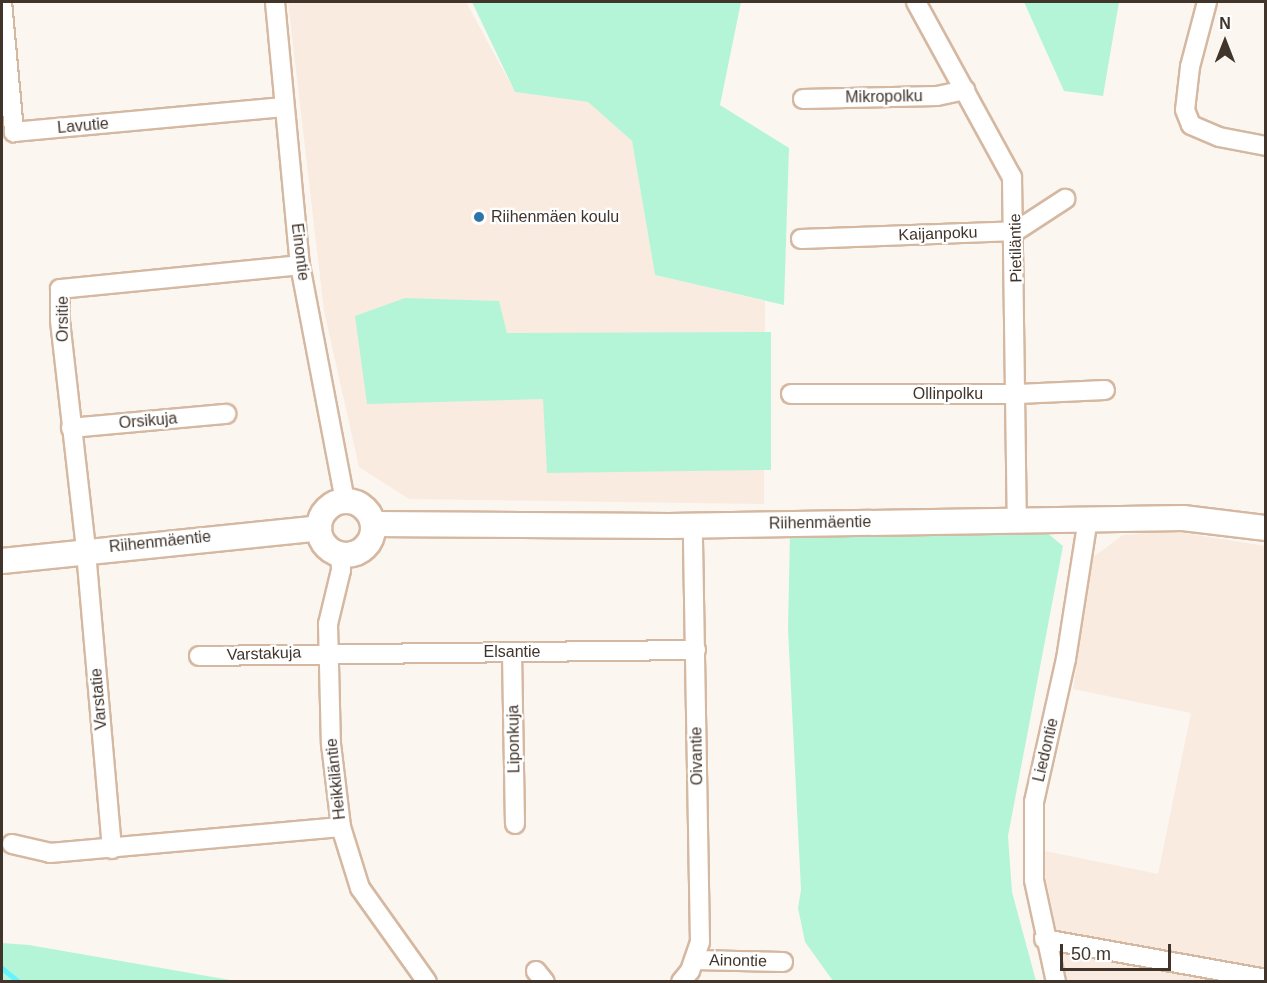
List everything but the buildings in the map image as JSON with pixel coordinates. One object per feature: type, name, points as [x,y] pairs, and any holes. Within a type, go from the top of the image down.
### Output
[{"type":"street","name":"Lavutie","points":[[2,2],[14,132],[283,107]]},
{"type":"street","name":"Einontie","points":[[275,2],[283,107],[300,265],[345,500]]},
{"type":"street","name":"Pietiläntie","points":[[916,2],[1012,177],[1016,231],[1017,519]]},
{"type":"street","points":[[1207,2],[1190,67],[1185,110],[1191,124],[1219,137],[1266,146]]},
{"type":"street","name":"Mikropolku","points":[[803,99],[938,96],[965,90]]},
{"type":"street","points":[[1016,231],[1065,199]]},
{"type":"street","name":"Kaijanpoku","points":[[801,239],[1016,231]]},
{"type":"street","name":"Orsitie","points":[[86,549],[71,428],[60,289],[300,265]]},
{"type":"street","name":"Ollinpolku","points":[[790,394],[1018,394],[1105,390]]},
{"type":"street","name":"Orsikuja","points":[[71,428],[226,414]]},
{"type":"street","points":[[345,500],[364,507],[373,524],[364,548],[340,554],[325,544],[319,528],[324,512],[345,500]]},
{"type":"street","name":"Riihenmäentie","points":[[373,524],[693,525],[1183,518],[1265,525]]},
{"type":"street","name":"Liedontie","points":[[1056,981],[1044,939],[1034,880],[1034,802],[1066,659],[1089,519]]},
{"type":"street","name":"Oivantie","points":[[681,981],[694,960],[700,942],[693,525]]},
{"type":"street","name":"Riihenmäentie","points":[[2,561],[86,549],[319,528]]},
{"type":"street","name":"Varstatie","points":[[86,549],[112,849]]},
{"type":"street","name":"Heikkiläntie","points":[[340,554],[341,570],[328,624],[331,744],[341,827],[360,888],[427,981]]},
{"type":"street","name":"Elsantie","points":[[329,652],[512,653],[696,650]]},
{"type":"street","name":"Varstakuja","points":[[199,656],[329,652]]},
{"type":"street","name":"Liponkuja","points":[[512,653],[515,824]]},
{"type":"street","points":[[12,844],[50,853],[341,827]]},
{"type":"street","points":[[1044,939],[1266,979]]},
{"type":"street","name":"Ainontie","points":[[694,960],[783,962]]},
{"type":"shaded area","name":"Riihenmäen koulu","points":[[288,2],[466,2],[515,92],[588,102],[632,141],[655,275],[765,301],[764,504],[409,499],[359,467],[324,311]]},
{"type":"shaded area","points":[[1172,531],[1265,546],[1265,981],[1067,981],[1040,850],[1158,874],[1191,713],[1073,689],[1092,558],[1123,535]]},
{"type":"green space","points":[[472,2],[741,2],[720,105],[789,148],[784,305],[655,275],[632,141],[588,102],[515,92]]},
{"type":"green space","points":[[1024,2],[1119,2],[1103,96],[1064,91]]},
{"type":"green space","points":[[405,298],[499,301],[507,333],[771,332],[771,470],[547,473],[543,399],[367,404],[355,316]]},
{"type":"green space","points":[[1046,532],[1063,546],[1008,836],[1012,892],[1036,981],[833,981],[805,942],[798,908],[801,890],[788,629],[790,533]]},
{"type":"green space","points":[[2,943],[29,945],[236,981],[2,981]]},
{"type":"waterway","points":[[2,968],[19,982]]},
{"type":"place","name":"Riihenmäen koulu","points":[[479,217]]}]
